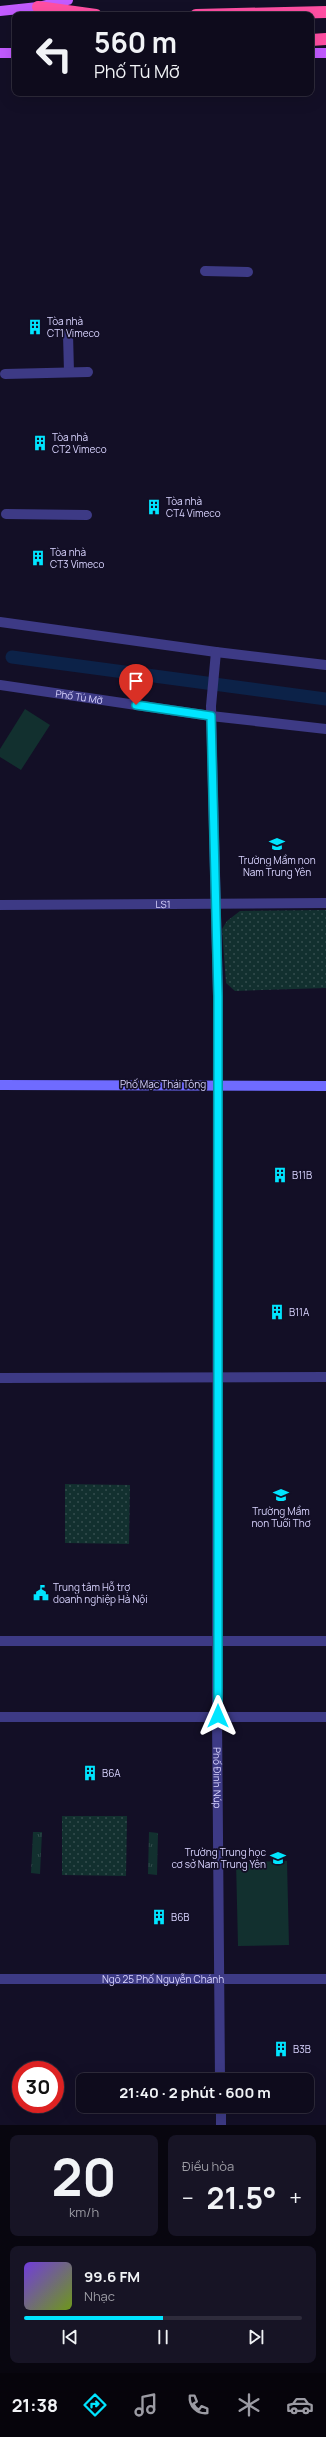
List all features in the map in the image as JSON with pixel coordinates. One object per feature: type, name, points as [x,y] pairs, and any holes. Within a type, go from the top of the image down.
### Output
[{"type":"highway","points":[[38,7],[74,12]]},
{"type":"highway","points":[[314,12],[326,12]]},
{"type":"highway","points":[[314,40],[326,40]]},
{"type":"main road","points":[[0,11],[38,7],[68,0]]},
{"type":"main road","points":[[0,53],[12,53]]},
{"type":"main road","points":[[314,53],[326,53]]},
{"type":"street","points":[[205,271],[248,272]]},
{"type":"street","points":[[68,334],[69,372]]},
{"type":"street","points":[[5,374],[88,372]]},
{"type":"street","points":[[6,514],[87,515]]},
{"type":"street","points":[[0,622],[216,652],[326,664]]},
{"type":"street","name":"Phố Đinh Núp","points":[[216,652],[211,711],[214,903],[218,996],[217,1641],[220,2073]]},
{"type":"street","name":"Phố Tú Mỡ","points":[[0,685],[211,711],[326,729]]},
{"type":"street","name":"LS1","points":[[0,905],[326,903]]},
{"type":"street","name":"Phố Mạc Thái Tông","points":[[0,1085],[218,1084],[326,1086]]},
{"type":"street","points":[[0,1378],[326,1377]]},
{"type":"street","points":[[0,1641],[326,1641]]},
{"type":"street","points":[[0,1717],[326,1717]]},
{"type":"street","name":"Ngõ 25 Phố Nguyễn Chánh","points":[[0,1979],[326,1979]]},
{"type":"street","points":[[221,2113],[221,2125]]},
{"type":"green space","points":[[25,709],[50,725],[21,770],[0,757],[0,749]]},
{"type":"green space","points":[[326,910],[326,988],[235,991],[226,983],[222,929],[227,921],[240,911]]},
{"type":"green space","points":[[65,1484],[130,1485],[129,1544],[65,1543]]},
{"type":"green space","points":[[62,1816],[127,1816],[126,1876],[62,1875]]},
{"type":"green space","points":[[33,1832],[42,1832],[40,1874],[31,1873]]},
{"type":"green space","points":[[149,1832],[158,1833],[157,1875],[148,1874]]},
{"type":"green space","points":[[287,1861],[289,1945],[238,1946],[236,1862]]},
{"type":"waterway","points":[[12,657],[326,699]]},
{"type":"place","name":"Tòa nhà CT1 Vimeco","points":[[35,327]]},
{"type":"place","name":"Tòa nhà CT2 Vimeco","points":[[40,443]]},
{"type":"place","name":"Tòa nhà CT4 Vimeco","points":[[154,507]]},
{"type":"place","name":"Tòa nhà CT3 Vimeco","points":[[38,558]]},
{"type":"place","name":"Trường Mầm non Nam Trung Yên","points":[[277,844]]},
{"type":"place","name":"B11B","points":[[280,1175]]},
{"type":"place","name":"B11A","points":[[277,1312]]},
{"type":"place","name":"Trường Mầm non Tuổi Thơ","points":[[281,1495]]},
{"type":"place","name":"Trung tâm Hỗ trợ doanh nghiệp Hà Nội","points":[[41,1593]]},
{"type":"place","name":"B6A","points":[[90,1773]]},
{"type":"place","name":"Trường Trung học cơ sở Nam Trung Yên","points":[[278,1858]]},
{"type":"place","name":"B6B","points":[[159,1917]]},
{"type":"place","name":"B3B","points":[[281,2049]]},
{"type":"route","points":[[136,705],[211,716],[214,903],[218,996],[218,1716]]}]
